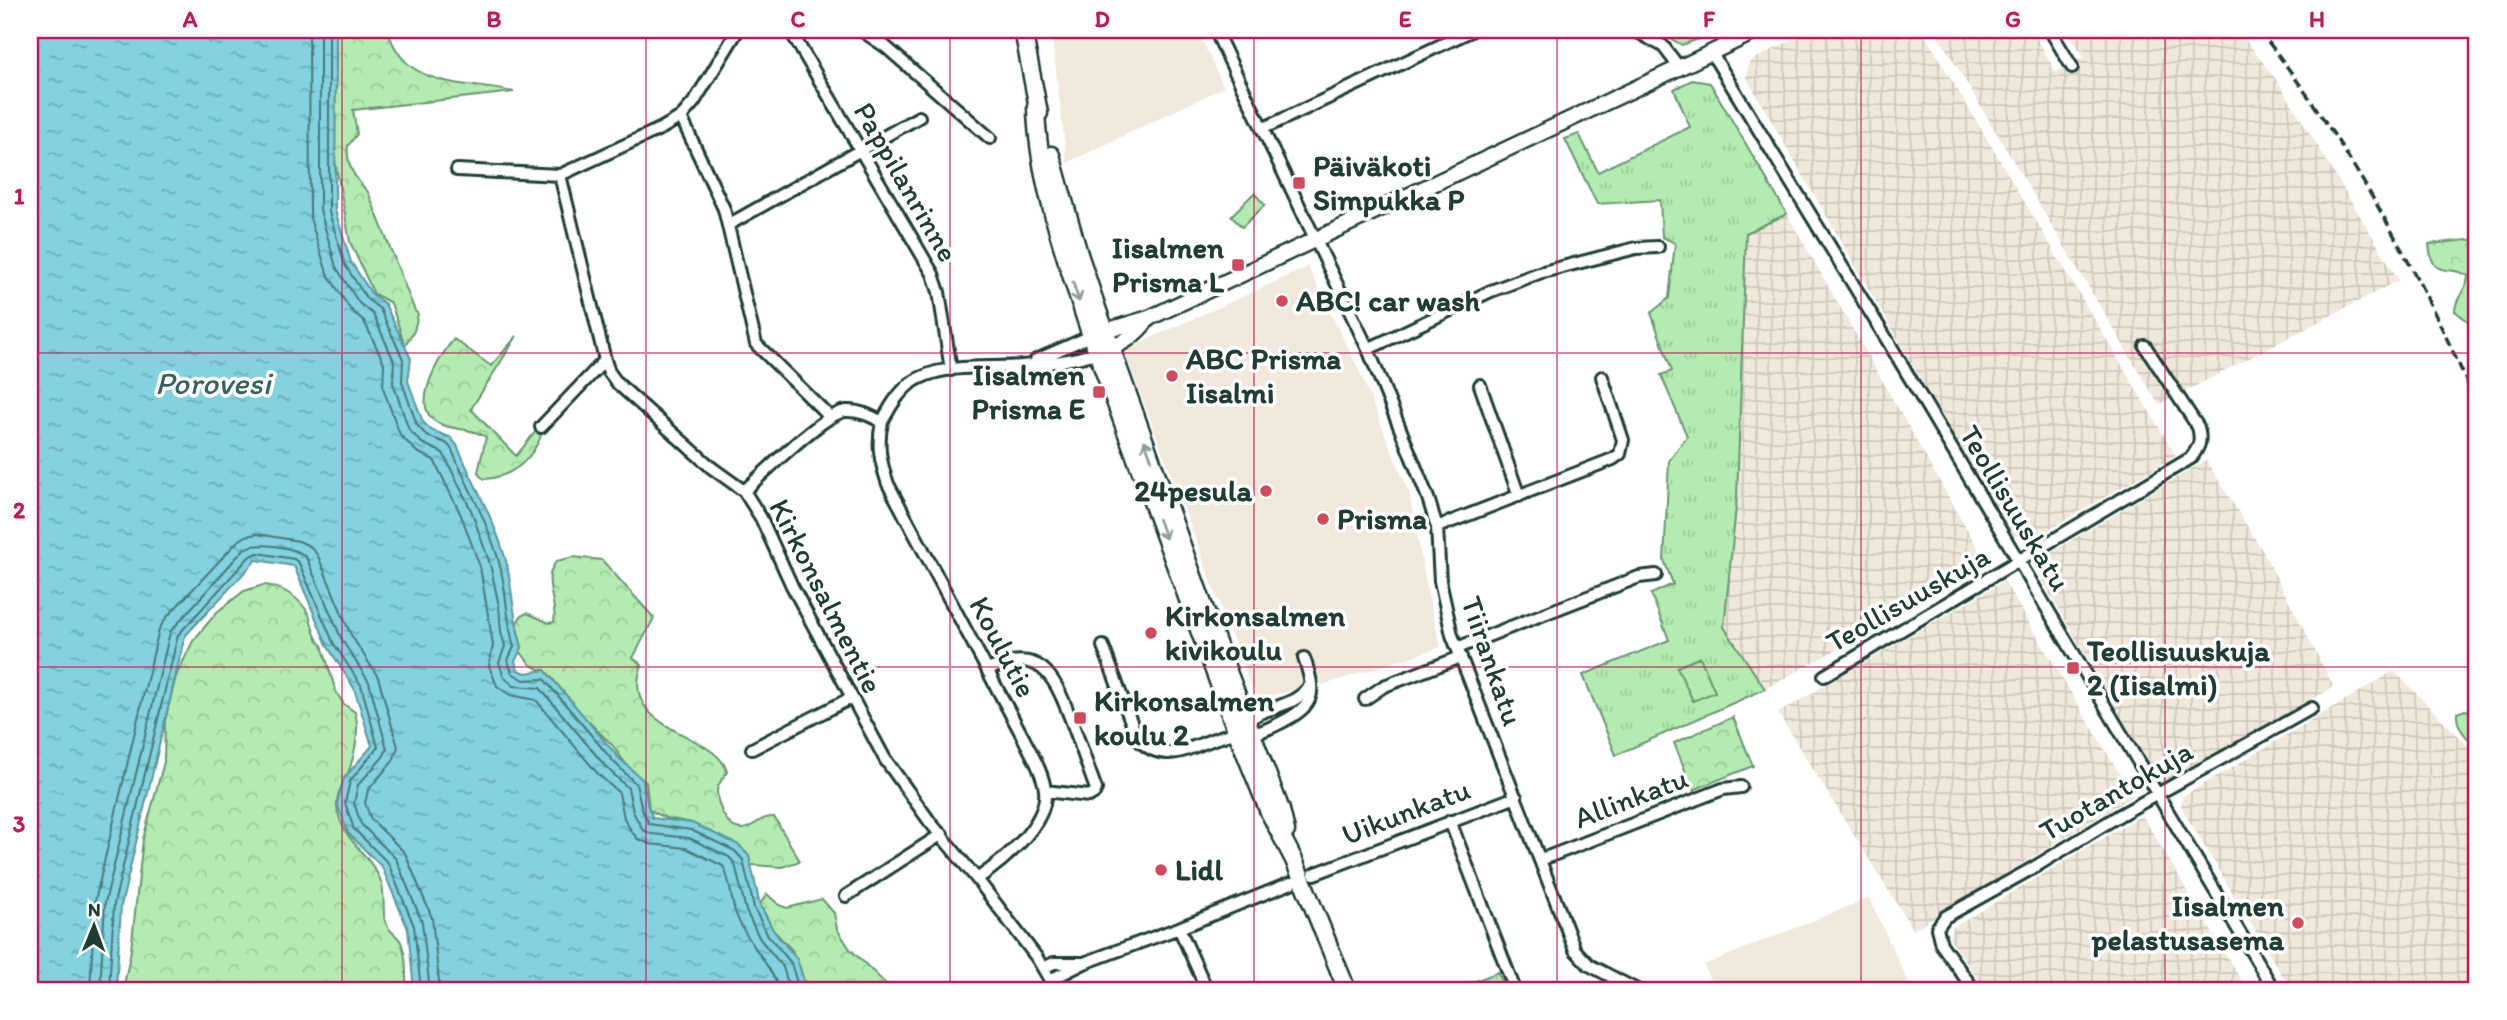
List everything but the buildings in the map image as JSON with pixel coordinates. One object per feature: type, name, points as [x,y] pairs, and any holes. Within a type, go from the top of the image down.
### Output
[{"type":"main road","points":[[1023,30],[1045,176],[1071,275],[1098,333],[1246,729],[1269,812],[1294,860],[1347,990]]},
{"type":"street","points":[[457,170],[560,175],[662,128],[681,117],[694,102],[738,30]]},
{"type":"street","name":"Pappilanrinne","points":[[790,30],[933,274],[939,292],[951,370]]},
{"type":"street","points":[[861,30],[887,47],[990,138]]},
{"type":"street","name":"Tiirankatu","points":[[1215,30],[1368,349],[1428,498],[1437,527],[1440,581],[1447,618],[1575,950],[1600,972],[1637,990]]},
{"type":"street","points":[[1262,129],[1473,30]]},
{"type":"street","points":[[1634,30],[1663,46],[1679,67]]},
{"type":"street","points":[[1022,366],[1098,333],[1149,318],[1759,30]]},
{"type":"street","points":[[2050,30],[2072,67]]},
{"type":"street","name":"Teollisuuskatu","points":[[1711,52],[2274,990]]},
{"type":"street","points":[[681,117],[719,196],[757,344],[830,417]]},
{"type":"street","points":[[728,225],[919,117]]},
{"type":"street","name":"Kirkonsalmentie","points":[[560,175],[609,372],[617,383],[712,468],[744,491],[761,518],[792,586],[850,698],[897,778],[977,878],[1043,968],[1051,985]]},
{"type":"street","points":[[1368,349],[1491,291],[1539,273],[1636,248],[1658,247]]},
{"type":"street","points":[[744,491],[830,417],[847,411],[866,414],[882,422],[895,400],[909,384],[927,375],[951,370],[1072,360],[1104,351],[1136,334],[1149,318]]},
{"type":"street","name":"Teollisuuskuja","points":[[1824,676],[2191,458],[2199,448],[2201,438],[2198,427],[2145,346]]},
{"type":"street","points":[[541,427],[605,360]]},
{"type":"street","points":[[1437,527],[1620,454],[1623,440],[1602,377]]},
{"type":"street","points":[[1480,385],[1520,496]]},
{"type":"street","name":"Koulutie","points":[[882,422],[879,457],[888,484],[1037,765],[1045,791]]},
{"type":"street","points":[[1365,699],[1384,685],[1459,652],[1639,577],[1656,575]]},
{"type":"street","points":[[1103,646],[1137,738],[1147,749],[1172,754],[1246,729],[1275,725],[1304,708],[1311,697],[1313,682],[1304,658]]},
{"type":"street","points":[[977,878],[1020,842],[1035,824],[1042,810],[1045,791],[1089,796],[1096,789],[1057,685],[1045,670],[1027,662],[1010,662],[988,670]]},
{"type":"street","points":[[1246,729],[1298,699],[1313,682]]},
{"type":"street","points":[[752,749],[850,698]]},
{"type":"street","name":"Tuotantokuja","points":[[1973,990],[1941,944],[1937,928],[1945,917],[2312,708]]},
{"type":"street","name":"Allinkatu","points":[[1540,860],[1723,789],[1741,787]]},
{"type":"street","name":"Uikunkatu","points":[[1314,874],[1516,797]]},
{"type":"street","points":[[1450,821],[1515,990]]},
{"type":"street","points":[[846,896],[942,834]]},
{"type":"street","points":[[1051,985],[1084,963],[1291,883]]},
{"type":"street","points":[[1180,928],[1207,990]]},
{"type":"street","points":[[1043,968],[1054,962],[1084,963]]},
{"type":"shaded area","points":[[1051,30],[1197,30],[1224,87],[1067,163]]},
{"type":"shaded area","points":[[1811,30],[1922,30],[2176,456],[2029,541],[2011,535],[1746,77],[1750,61]]},
{"type":"shaded area","points":[[1935,30],[2032,30],[2056,72],[2084,57],[2067,30],[2238,30],[2281,86],[2399,280],[2159,405]]},
{"type":"shaded area","points":[[1787,214],[1988,566],[1765,689],[1724,628],[1737,497],[1746,233]]},
{"type":"shaded area","points":[[1308,267],[1359,370],[1409,493],[1431,610],[1441,647],[1326,684],[1259,698],[1250,684],[1124,350]]},
{"type":"shaded area","points":[[2206,460],[2262,550],[2334,687],[2160,784],[2039,575],[2040,559]]},
{"type":"shaded area","points":[[2004,581],[2133,796],[1913,930],[1778,713]]},
{"type":"shaded area","points":[[2394,671],[2477,755],[2477,990],[2291,990],[2181,807],[2182,797]]},
{"type":"shaded area","points":[[2142,815],[2247,990],[1986,990],[1949,938],[1952,928]]},
{"type":"shaded area","points":[[1869,898],[1912,990],[1714,990],[1704,965]]},
{"type":"green space","points":[[336,30],[388,30],[396,49],[408,63],[422,73],[457,83],[514,92],[353,110],[357,134],[348,146],[350,166],[355,177],[368,192],[418,314],[414,331],[405,346],[391,303],[374,294],[350,242],[335,161]]},
{"type":"green space","points":[[1655,30],[1711,30],[1714,34],[1682,45]]},
{"type":"green space","points":[[1692,80],[1710,83],[1787,214],[1746,233],[1737,497],[1724,627],[1765,689],[1616,755],[1583,675],[1669,640],[1651,594],[1673,584],[1664,560],[1669,461],[1687,436],[1661,375],[1672,371],[1651,313],[1669,298],[1675,243],[1662,237],[1660,200],[1597,204],[1565,139],[1579,134],[1598,172],[1690,127],[1674,89]]},
{"type":"green space","points":[[1254,193],[1265,205],[1242,227],[1231,216]]},
{"type":"green space","points":[[2477,239],[2477,336],[2469,322],[2455,311],[2468,276],[2438,267],[2431,256],[2429,244]]},
{"type":"green space","points":[[517,336],[471,409],[516,456],[536,431],[542,433],[533,451],[521,465],[504,475],[485,479],[478,472],[486,437],[438,423],[430,416],[426,406],[426,394],[441,357],[454,339],[491,366]]},
{"type":"green space","points":[[573,557],[602,560],[654,618],[633,658],[642,665],[638,687],[643,704],[656,718],[720,759],[727,772],[718,786],[717,796],[728,821],[732,826],[743,829],[765,818],[774,817],[800,861],[782,867],[751,865],[692,823],[666,818],[649,810],[646,782],[631,771],[612,745],[585,718],[545,670],[533,666],[525,658],[520,651],[522,647],[516,624],[521,616],[527,613],[549,623],[554,622],[550,583],[552,568],[557,561]]},
{"type":"green space","points":[[263,585],[290,594],[301,603],[322,645],[336,692],[344,704],[355,712],[355,749],[337,806],[349,837],[380,879],[385,921],[403,948],[406,990],[123,990],[131,950],[143,839],[164,762],[165,720],[176,676],[193,641],[217,612],[244,591]]},
{"type":"green space","points":[[1700,657],[1715,692],[1693,701],[1677,667]]},
{"type":"green space","points":[[2465,710],[2477,713],[2477,746],[2466,736],[2458,723],[2457,713]]},
{"type":"green space","points":[[1733,717],[1753,766],[1693,790],[1674,743]]},
{"type":"green space","points":[[767,894],[779,905],[787,908],[822,899],[834,913],[837,929],[850,949],[892,990],[806,990],[792,950],[773,930],[760,904]]},
{"type":"green space","points":[[1498,972],[1505,990],[1452,990]]},
{"type":"water","name":"Porovesi","points":[[30,30],[336,30],[335,210],[351,262],[372,294],[385,304],[411,359],[408,381],[423,422],[431,430],[450,437],[457,445],[496,531],[506,561],[522,647],[515,661],[518,670],[526,673],[545,670],[618,757],[643,780],[653,818],[692,823],[739,845],[749,856],[760,905],[773,930],[797,959],[807,990],[414,990],[408,929],[382,867],[348,833],[337,803],[344,778],[372,746],[354,688],[328,647],[294,566],[256,560],[185,636],[121,906],[116,990],[30,990]]},
{"type":"railway","points":[[2259,30],[2323,118],[2380,210],[2431,306],[2477,405]]},
{"type":"place","name":"Päiväkoti Simpukka P","points":[[1299,183]]},
{"type":"place","name":"Iisalmen Prisma L","points":[[1238,265]]},
{"type":"place","name":"ABC! car wash","points":[[1282,301]]},
{"type":"place","name":"ABC Prisma Iisalmi","points":[[1172,376]]},
{"type":"place","name":"Iisalmen Prisma E","points":[[1099,392]]},
{"type":"place","name":"24pesula","points":[[1266,491]]},
{"type":"place","name":"Prisma","points":[[1323,519]]},
{"type":"place","name":"Kirkonsalmen kivikoulu","points":[[1151,633]]},
{"type":"place","name":"Teollisuuskuja 2 (Iisalmi)","points":[[2073,668]]},
{"type":"place","name":"Kirkonsalmen koulu 2","points":[[1080,718]]},
{"type":"place","name":"Lidl","points":[[1161,870]]},
{"type":"place","name":"Iisalmen pelastusasema","points":[[2298,923]]}]
